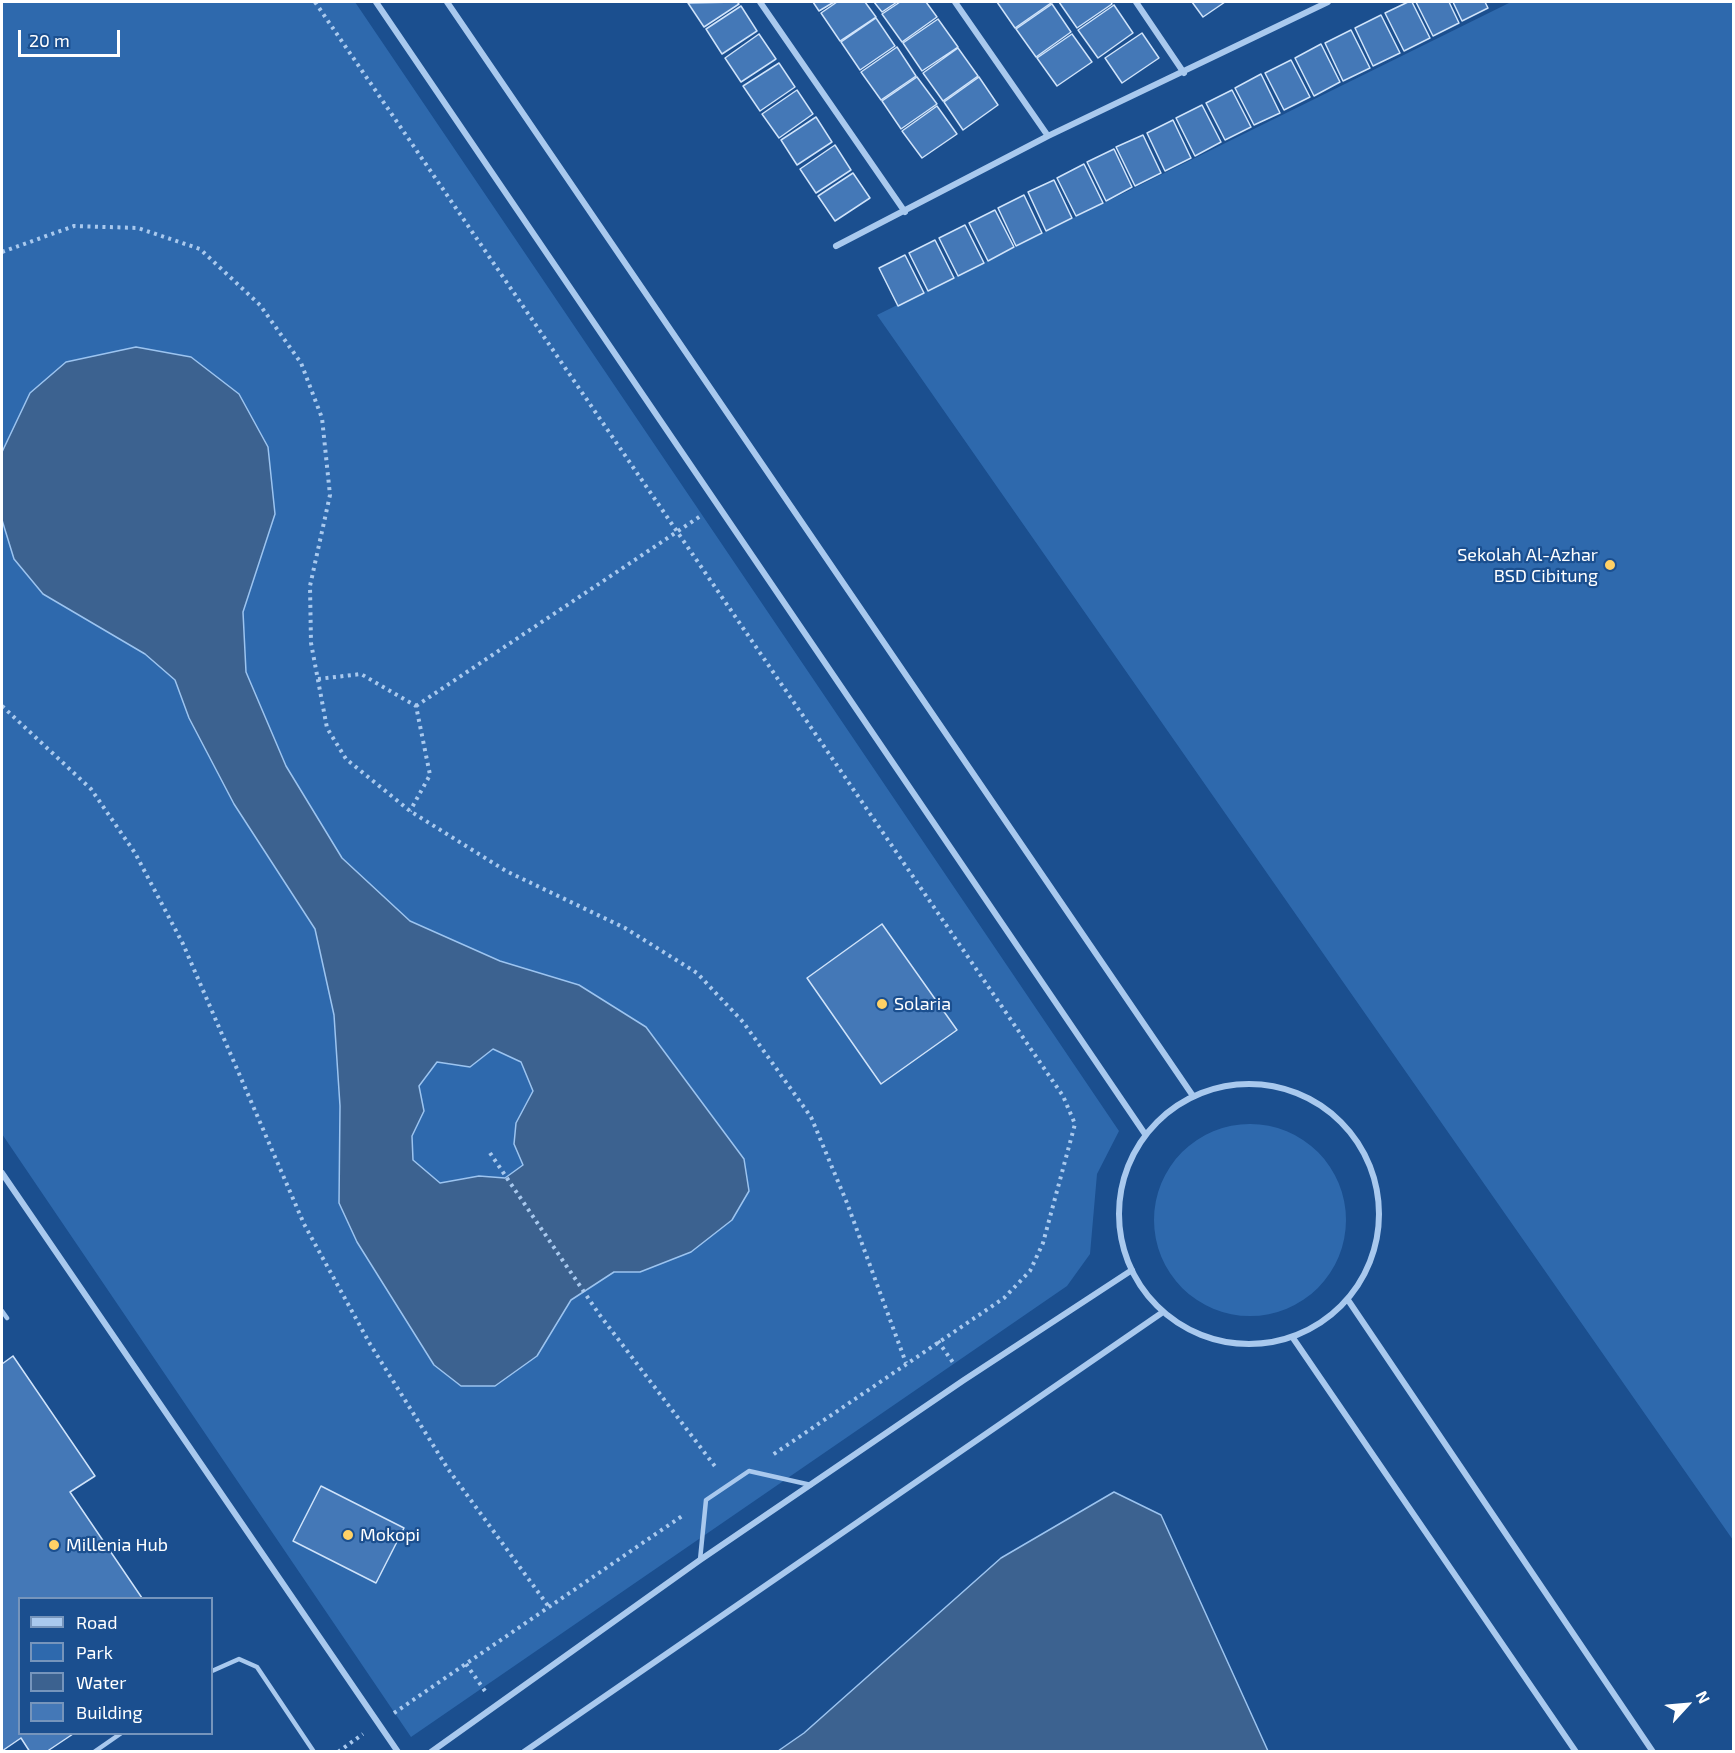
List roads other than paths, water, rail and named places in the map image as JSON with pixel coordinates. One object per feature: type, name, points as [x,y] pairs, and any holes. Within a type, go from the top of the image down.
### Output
[{"type":"street","points":[[376,2],[1145,1134]]},
{"type":"street","points":[[447,2],[1193,1096]]},
{"type":"street","points":[[760,2],[905,212]]},
{"type":"street","points":[[955,2],[1048,136]]},
{"type":"street","points":[[1137,2],[1184,73]]},
{"type":"street","points":[[836,246],[1048,136],[1184,73],[1328,2]]},
{"type":"street","points":[[1257,1083],[1288,1090],[1318,1103],[1344,1125],[1363,1151],[1375,1181],[1379,1212],[1376,1244],[1366,1274],[1348,1300],[1323,1322],[1293,1338],[1259,1345],[1225,1343],[1192,1332],[1163,1312],[1145,1293],[1132,1270],[1119,1224],[1124,1177],[1145,1134],[1166,1112],[1193,1096],[1224,1085],[1257,1083]]},
{"type":"street","points":[[2,1173],[398,1752]]},
{"type":"street","points":[[431,1752],[700,1560],[964,1380],[1132,1270]]},
{"type":"street","points":[[1348,1300],[1653,1752]]},
{"type":"street","points":[[524,1752],[1163,1312]]},
{"type":"street","points":[[1293,1338],[1576,1752]]},
{"type":"lane","points":[[2,1311],[6,1318]]},
{"type":"lane","points":[[700,1560],[706,1500],[749,1471],[811,1485]]},
{"type":"lane","points":[[213,1671],[239,1659],[257,1667],[314,1752]]},
{"type":"lane","points":[[94,1752],[119,1735]]},
{"type":"water","points":[[136,347],[191,357],[239,394],[268,447],[275,514],[243,612],[246,672],[286,766],[342,858],[410,921],[500,961],[579,985],[646,1027],[744,1159],[749,1191],[732,1220],[691,1252],[640,1272],[614,1272],[571,1300],[537,1356],[495,1386],[461,1386],[434,1365],[357,1242],[339,1203],[340,1106],[334,1015],[315,929],[234,804],[189,718],[175,680],[145,654],[43,594],[14,559],[2,520],[2,452],[30,393],[66,362]],"holes":[[[493,1049],[521,1062],[533,1091],[516,1123],[514,1144],[523,1165],[505,1178],[479,1176],[440,1183],[413,1160],[412,1136],[424,1111],[419,1086],[437,1062],[470,1067]]]},
{"type":"water","points":[[1114,1492],[1161,1515],[1268,1751],[778,1751],[804,1733],[1001,1558]]},
{"type":"place","name":"Sekolah Al-Azhar BSD Cibitung","points":[[1610,565]]},
{"type":"place","name":"Solaria","points":[[882,1004]]},
{"type":"place","name":"Mokopi","points":[[348,1535]]},
{"type":"place","name":"Millenia Hub","points":[[54,1545]]}]
